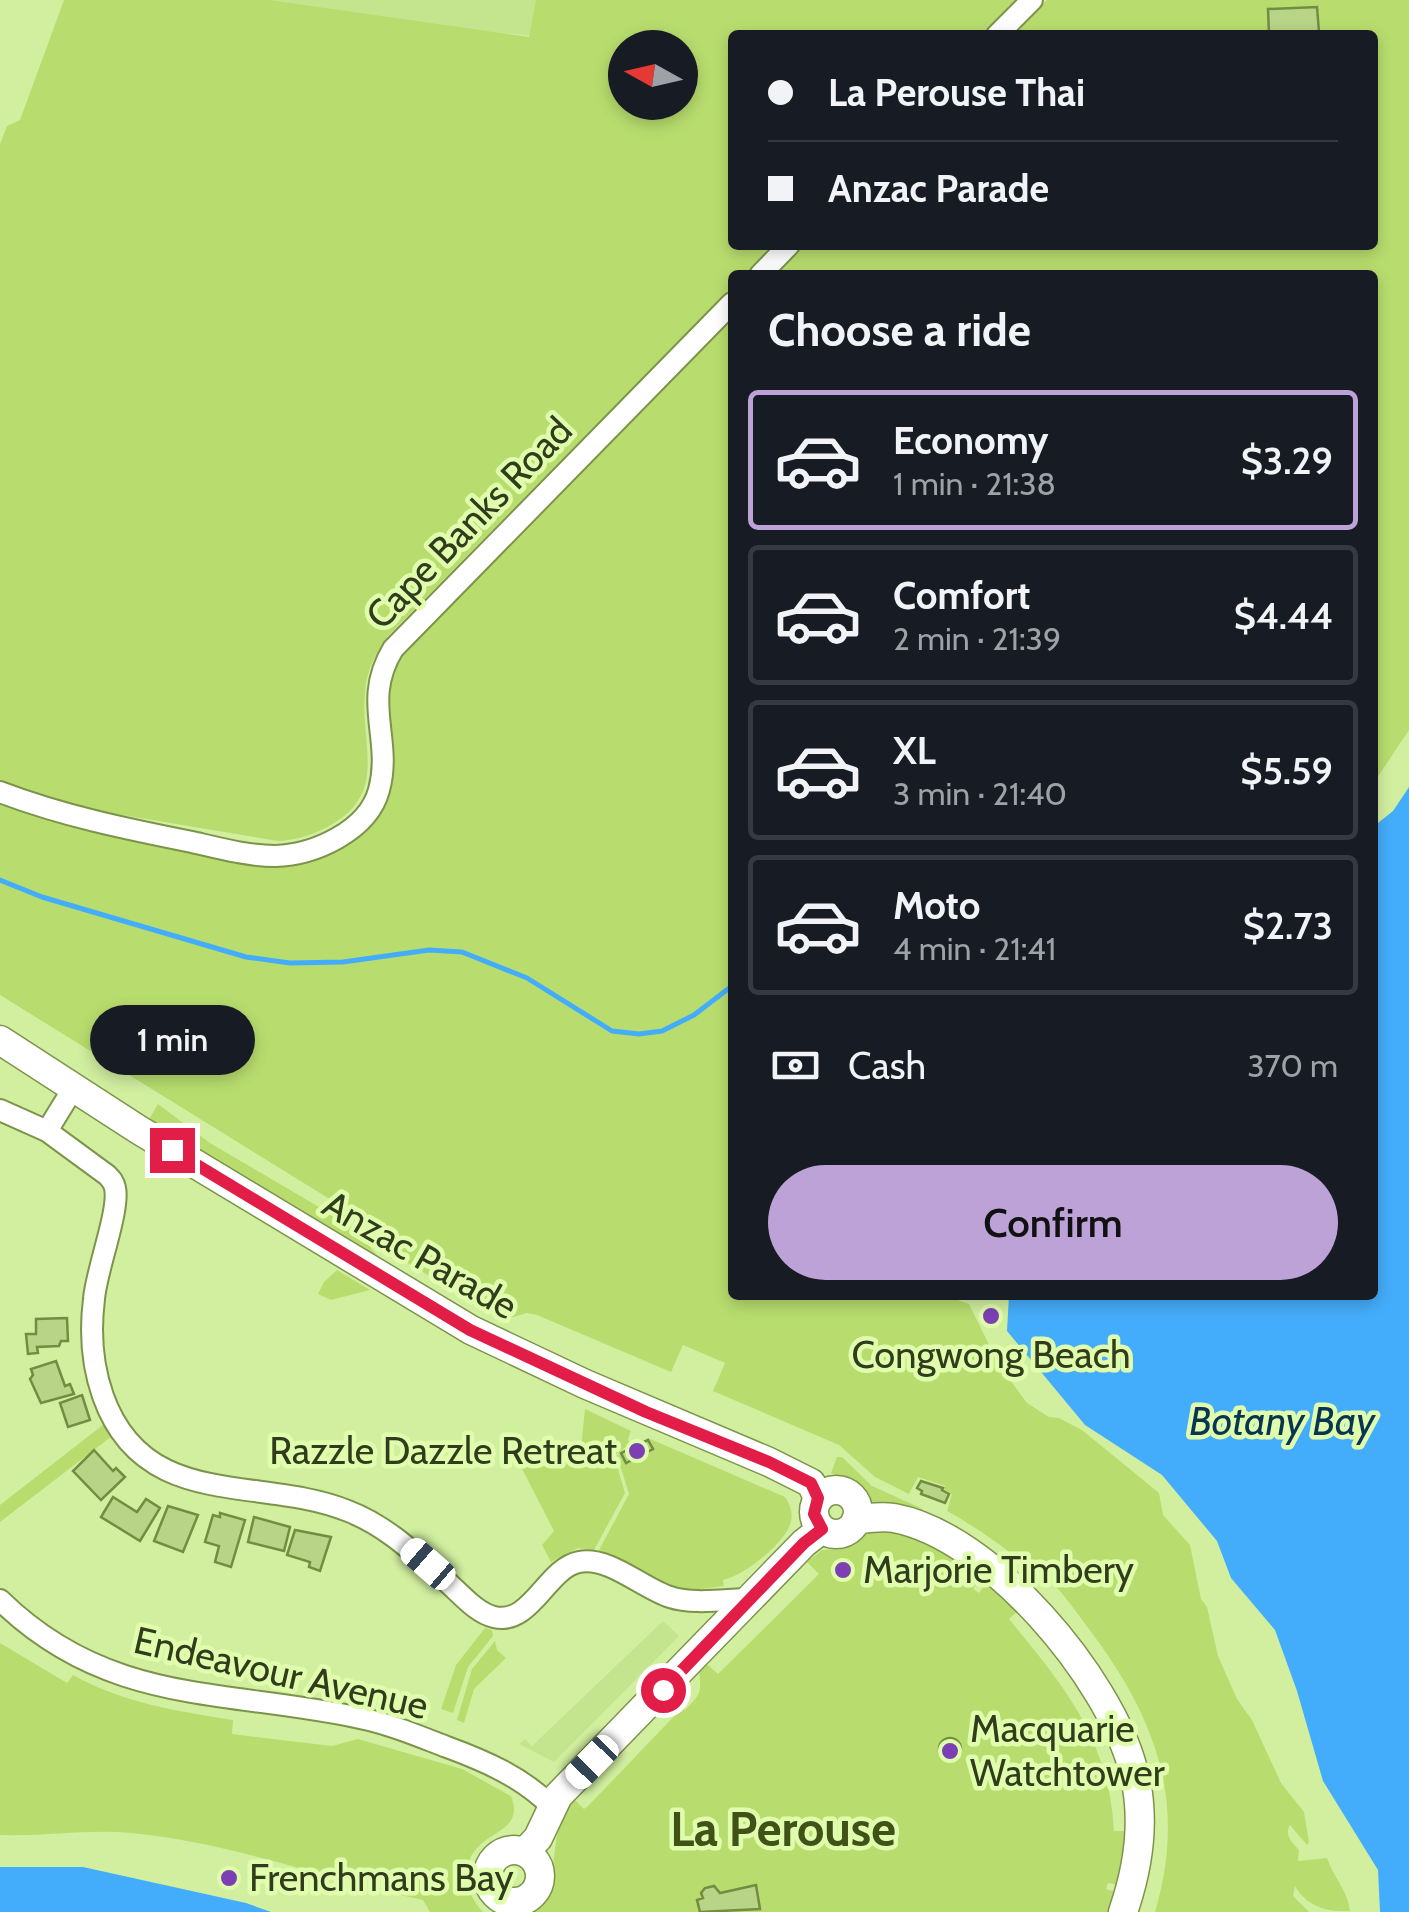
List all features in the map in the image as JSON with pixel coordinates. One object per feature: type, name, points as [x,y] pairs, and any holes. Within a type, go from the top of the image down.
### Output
[{"type":"main road","name":"Anzac Parade","points":[[0,1040],[334,1250],[470,1330],[646,1412],[769,1462],[811,1483],[818,1498]]},
{"type":"main road","points":[[822,1529],[814,1514],[818,1498],[829,1490],[846,1492],[857,1506],[856,1520]]},
{"type":"main road","points":[[526,1852],[538,1838],[552,1806],[804,1543],[822,1529],[841,1533],[856,1520],[880,1517],[903,1521],[968,1553],[1028,1602],[1092,1682],[1125,1745],[1138,1799],[1139,1851],[1123,1912]]},
{"type":"main road","points":[[502,1852],[526,1852],[537,1864],[539,1884],[513,1907],[493,1892],[489,1868],[502,1852]]},
{"type":"street","points":[[1002,30],[1032,0]]},
{"type":"street","points":[[765,270],[784,250]]},
{"type":"street","name":"Cape Banks Road","points":[[0,792],[92,822],[273,856],[304,852],[332,841],[358,822],[378,792],[382,758],[378,687],[382,667],[393,649],[728,307]]},
{"type":"street","points":[[47,1131],[74,1088]]},
{"type":"street","points":[[0,1110],[47,1131],[108,1175],[115,1188],[93,1301],[96,1370],[104,1398],[122,1430],[166,1471],[197,1484],[305,1496],[352,1512],[398,1538],[492,1617],[513,1616],[568,1566],[580,1562],[607,1567],[672,1598],[752,1599]]},
{"type":"street","name":"Endeavour Avenue","points":[[0,1600],[14,1614],[85,1662],[156,1687],[360,1718],[403,1731],[469,1755],[515,1778],[552,1806]]},
{"type":"shaded area","points":[[64,0],[269,0],[529,37],[536,0],[1016,0],[986,30],[728,30],[728,250],[769,250],[749,270],[728,270],[728,291],[388,636],[372,663],[366,685],[368,767],[359,799],[348,813],[329,826],[278,841],[92,810],[0,780],[0,144],[7,126],[20,120]]},
{"type":"shaded area","points":[[254,0],[802,0],[698,33],[608,30],[608,44],[396,22]]},
{"type":"shaded area","points":[[1047,0],[1409,0],[1409,730],[1378,776],[1378,270],[778,270],[798,250],[1378,250],[1378,30],[1015,30]]},
{"type":"shaded area","points":[[728,319],[728,1300],[957,1300],[969,1304],[999,1365],[1027,1403],[1082,1430],[1159,1493],[1163,1515],[1190,1545],[1218,1656],[1237,1699],[1252,1720],[1281,1783],[1304,1812],[1307,1845],[1290,1825],[1288,1832],[1299,1850],[1298,1861],[1327,1858],[1350,1911],[1318,1907],[1295,1886],[1293,1896],[1309,1912],[1155,1912],[1168,1835],[1166,1799],[1160,1765],[1134,1698],[1060,1591],[1042,1574],[947,1511],[952,1494],[945,1486],[918,1477],[909,1494],[875,1477],[839,1445],[713,1391],[725,1363],[683,1345],[671,1372],[537,1315],[527,1313],[503,1320],[391,1253],[365,1221],[0,995],[0,804],[76,827],[267,863],[366,825],[384,700],[394,662]]},
{"type":"shaded area","points":[[158,1104],[210,1143],[353,1227],[382,1261],[147,1123]]},
{"type":"shaded area","points":[[337,1270],[370,1290],[331,1300],[318,1294]]},
{"type":"shaded area","points":[[585,1409],[631,1431],[630,1444],[614,1456],[625,1493],[594,1550],[578,1548],[551,1562],[542,1545],[554,1531],[516,1457],[525,1448],[557,1456],[581,1448]]},
{"type":"shaded area","points":[[108,1421],[116,1433],[0,1522],[0,1505]]},
{"type":"shaded area","points":[[648,1438],[785,1497],[792,1518],[782,1539],[753,1565],[723,1580],[724,1586],[679,1592],[597,1554],[629,1494],[617,1455],[621,1453],[626,1463],[652,1450]]},
{"type":"shaded area","points":[[837,1457],[842,1457],[872,1486],[923,1509],[918,1520],[872,1506],[861,1486],[831,1473]]},
{"type":"shaded area","points":[[898,1525],[985,1572],[973,1589],[979,1593],[990,1577],[1023,1606],[1009,1619],[1081,1716],[1103,1769],[1114,1831],[1131,1831],[1124,1886],[1108,1883],[1106,1889],[1122,1894],[1116,1912],[527,1912],[547,1889],[561,1820],[574,1799],[584,1809],[588,1806],[694,1700],[700,1689],[699,1672],[707,1664],[718,1674],[819,1574],[807,1562],[822,1550],[842,1549],[868,1532]]},
{"type":"shaded area","points":[[663,1621],[679,1636],[554,1762],[519,1744],[525,1739],[532,1746]]},
{"type":"shaded area","points":[[485,1628],[492,1630],[493,1636],[468,1667],[453,1713],[441,1709],[456,1665]]},
{"type":"shaded area","points":[[495,1641],[497,1650],[506,1658],[474,1689],[464,1723],[457,1720],[472,1669]]},
{"type":"shaded area","points":[[0,1643],[67,1683],[73,1675],[131,1699],[233,1720],[232,1734],[332,1746],[358,1739],[462,1769],[511,1796],[511,1821],[480,1845],[469,1861],[469,1888],[483,1912],[430,1912],[423,1900],[167,1838],[115,1832],[0,1835]]},
{"type":"water","name":"Botany Bay","points":[[1409,787],[1409,1912],[1380,1912],[1378,1870],[1323,1781],[1275,1630],[1231,1578],[1217,1541],[1162,1475],[1085,1425],[1007,1331],[1009,1300],[1378,1300],[1378,823],[1393,811]]},
{"type":"water","points":[[0,1867],[83,1867],[271,1912],[0,1912]]},
{"type":"building","points":[[1317,7],[1319,30],[1269,30],[1268,9]]},
{"type":"building","points":[[67,1318],[68,1341],[61,1341],[59,1346],[37,1347],[38,1353],[28,1354],[26,1334],[36,1334],[36,1319]]},
{"type":"building","points":[[56,1361],[65,1386],[70,1384],[74,1394],[41,1403],[30,1379],[31,1369]]},
{"type":"building","points":[[82,1395],[90,1420],[68,1427],[60,1403]]},
{"type":"building","name":"Razzle Dazzle Retreat","points":[[648,1440],[653,1449],[626,1463],[621,1453]]},
{"type":"building","points":[[94,1450],[113,1471],[116,1468],[125,1477],[101,1500],[73,1471]]},
{"type":"building","points":[[921,1481],[943,1488],[949,1494],[945,1503],[921,1494],[917,1488]]},
{"type":"building","points":[[113,1497],[137,1512],[146,1499],[160,1508],[140,1541],[101,1517]]},
{"type":"building","points":[[168,1506],[198,1515],[183,1552],[154,1541]]},
{"type":"building","points":[[220,1513],[245,1520],[231,1567],[215,1562],[219,1546],[205,1542],[213,1515],[220,1517]]},
{"type":"building","points":[[254,1517],[290,1527],[284,1551],[248,1542]]},
{"type":"building","points":[[295,1530],[331,1537],[320,1571],[309,1567],[310,1562],[287,1555]]},
{"type":"building","name":"Macquarie Watchtower","points":[[950,1738],[961,1749],[950,1760],[939,1749]]},
{"type":"building","points":[[756,1885],[760,1909],[700,1912],[697,1900],[703,1898],[705,1888],[714,1886],[720,1893]]},
{"type":"waterway","points":[[0,880],[42,897],[246,957],[290,963],[343,962],[429,950],[462,952],[527,978],[612,1031],[662,1031],[694,1015],[728,989]]},
{"type":"place","name":"Congwong Beach","points":[[991,1316]]},
{"type":"place","name":"Razzle Dazzle Retreat","points":[[637,1451]]},
{"type":"place","name":"Marjorie Timbery","points":[[843,1570]]},
{"type":"place","name":"Macquarie Watchtower","points":[[950,1751]]},
{"type":"place","name":"Frenchmans Bay","points":[[229,1878]]},
{"type":"district","name":"La Perouse","points":[[783,1829]]},
{"type":"route","points":[[172,1150],[470,1330],[811,1483],[818,1498],[814,1514],[822,1529],[776,1571],[663,1690]]}]
